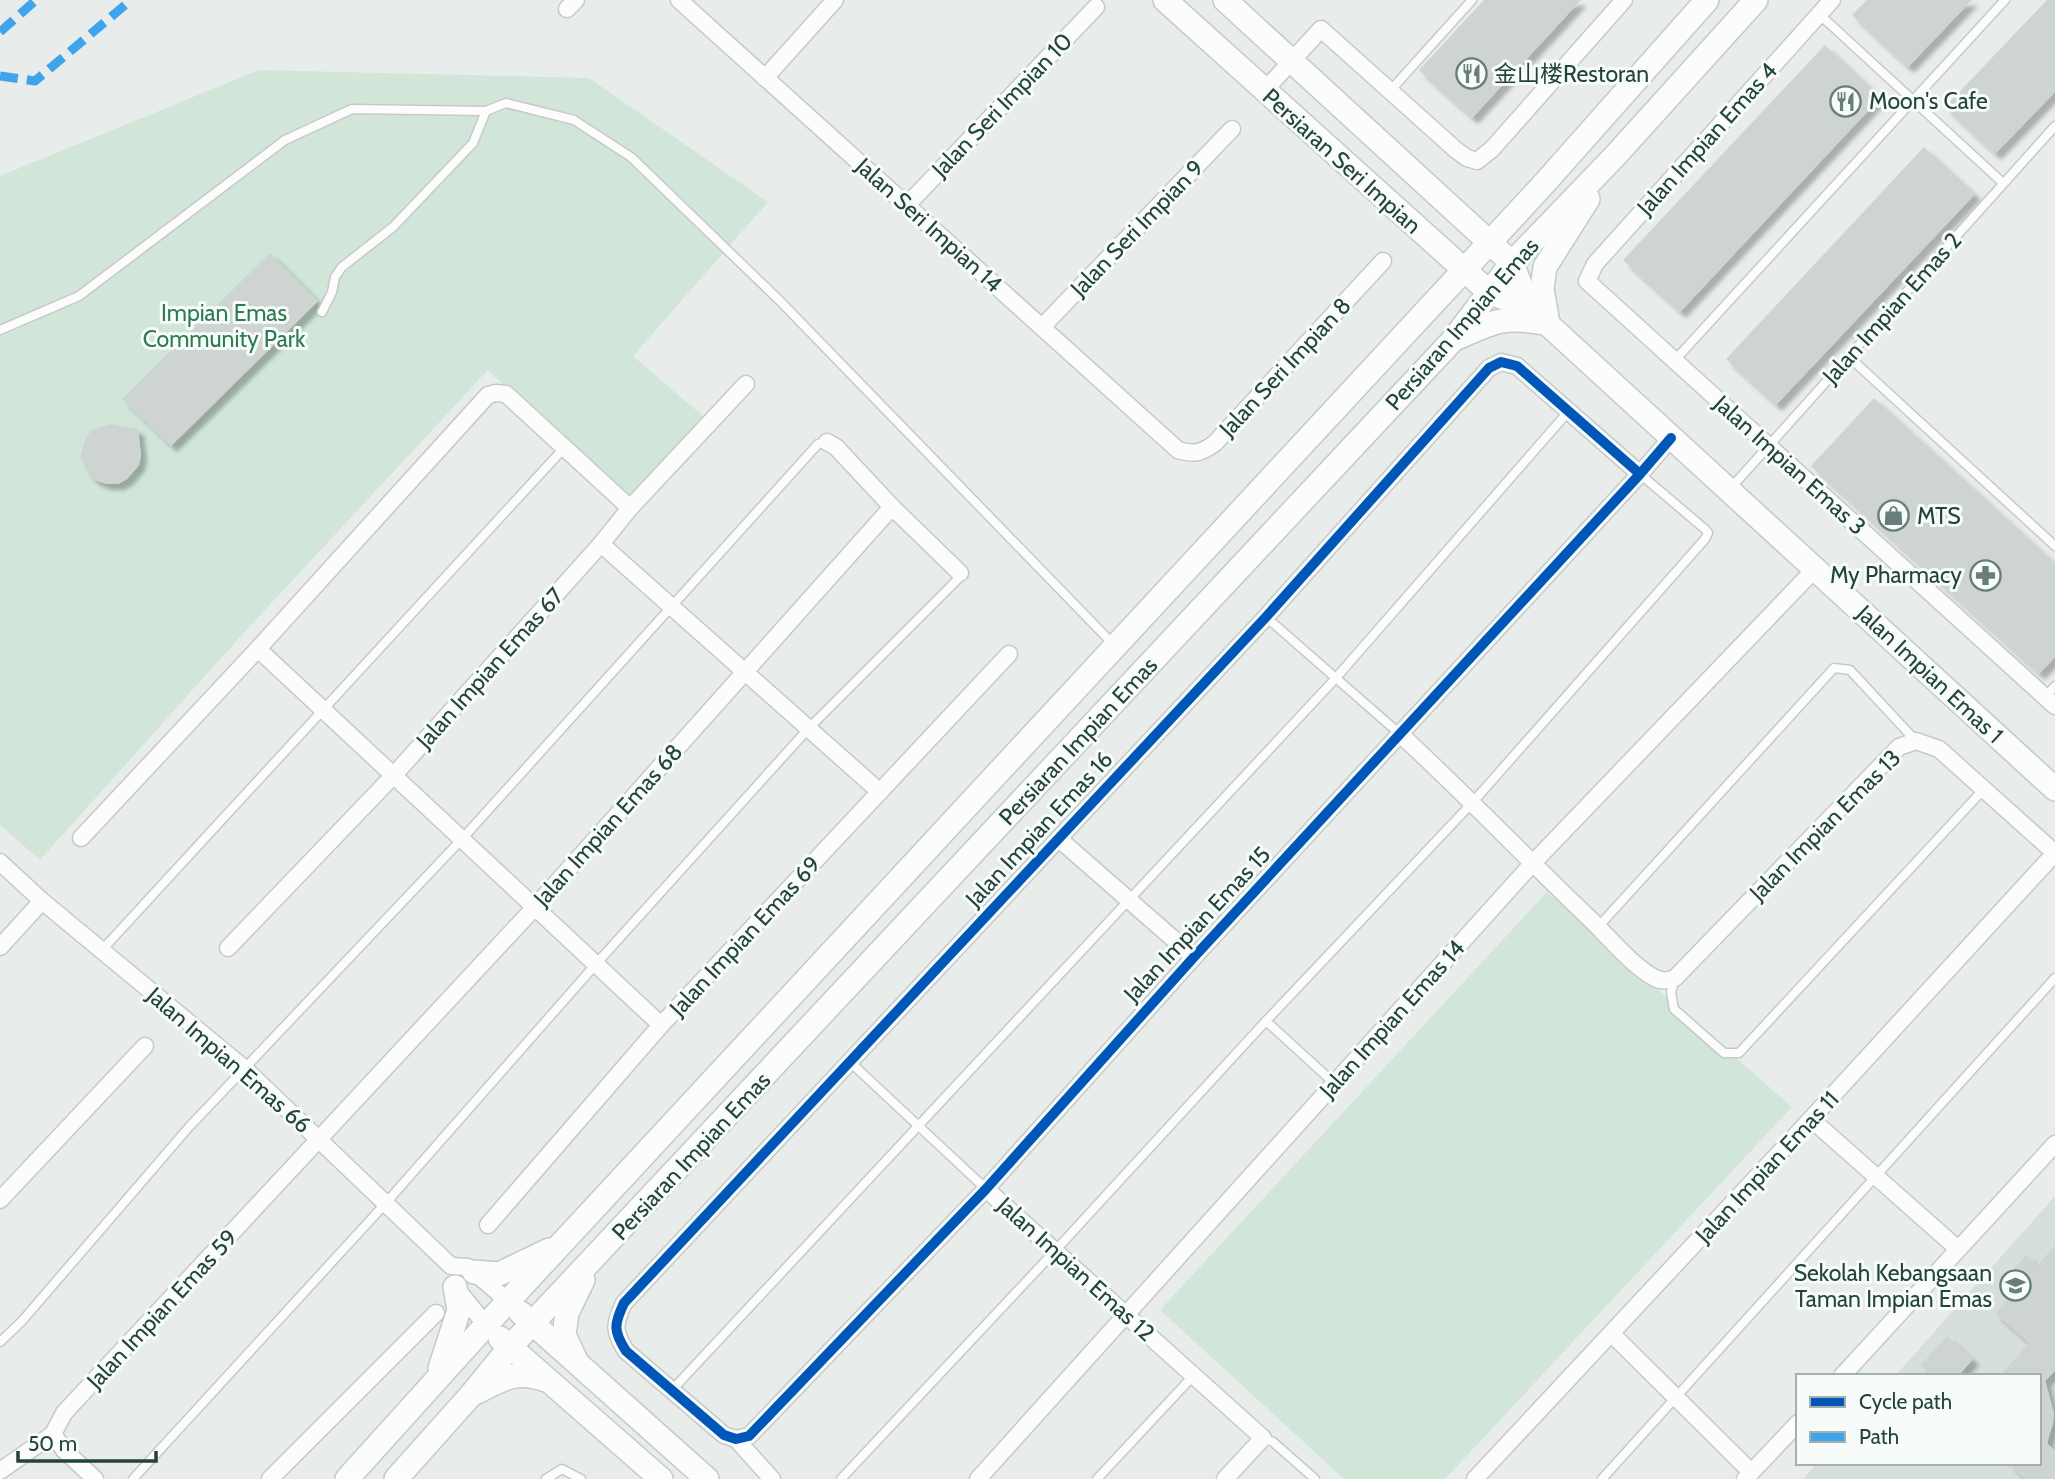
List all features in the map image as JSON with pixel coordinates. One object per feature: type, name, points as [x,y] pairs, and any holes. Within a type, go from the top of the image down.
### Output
[{"type":"main road","name":"Persiaran Seri Impian","points":[[1225,0],[1512,263]]},
{"type":"main road","name":"Persiaran Impian Emas","points":[[347,1479],[508,1301],[1464,270],[1707,0]]},
{"type":"main road","name":"Persiaran Impian Emas","points":[[396,1479],[510,1347],[1451,341],[1512,263],[1615,156],[1756,0]]},
{"type":"main road","name":"Persiaran Seri Impian","points":[[1178,4],[1264,91],[1490,293],[1530,307]]},
{"type":"main road","points":[[1451,341],[1497,320],[1515,318],[1548,323],[1542,289],[1545,267],[1615,156]]},
{"type":"main road","name":"Jalan Impian Emas 1","points":[[1512,263],[1530,307],[2055,789]]},
{"type":"main road","points":[[436,1380],[459,1310],[460,1275],[499,1274],[564,1243]]},
{"type":"main road","points":[[578,1364],[564,1335],[567,1313],[592,1261]]},
{"type":"main road","points":[[508,1301],[707,1479]]},
{"type":"main road","points":[[486,1325],[661,1479]]},
{"type":"main road","points":[[471,1395],[504,1379],[526,1374],[551,1382]]},
{"type":"street","name":"Jalan Seri Impian 14","points":[[679,0],[1178,450]]},
{"type":"street","points":[[765,78],[835,0]]},
{"type":"street","points":[[1264,91],[1321,29],[1456,150],[1477,161],[1492,149],[1624,0]]},
{"type":"street","name":"Jalan Impian Emas 4","points":[[1587,281],[1595,264],[1832,0]]},
{"type":"street","name":"Jalan Seri Impian 10","points":[[908,204],[1096,7]]},
{"type":"street","name":"Jalan Seri Impian 9","points":[[1042,327],[1232,129]]},
{"type":"street","name":"Jalan Seri Impian 8","points":[[1178,450],[1191,454],[1203,452],[1215,443],[1383,261]]},
{"type":"street","name":"Jalan Impian Emas 3","points":[[1587,281],[2052,696]]},
{"type":"street","name":"Jalan Impian Emas 16","points":[[772,1479],[743,1438],[724,1435],[626,1350],[615,1326],[624,1303],[1266,617],[1489,368],[1501,362],[1517,366],[1640,474]]},
{"type":"street","name":"Jalan Impian Emas 67","points":[[228,947],[394,775],[601,544],[630,508],[746,384]]},
{"type":"street","points":[[81,838],[258,649],[488,395],[506,394],[630,508]]},
{"type":"street","name":"Jalan Impian Emas 15","points":[[743,1438],[986,1189],[1194,957],[1401,735],[1671,438]]},
{"type":"street","points":[[827,442],[836,447],[892,507],[960,573]]},
{"type":"street","name":"Jalan Impian Emas 68","points":[[320,1140],[535,907],[892,507]]},
{"type":"street","points":[[601,544],[880,792]]},
{"type":"street","name":"Jalan Impian Emas 14","points":[[978,1479],[1532,864],[1815,569]]},
{"type":"street","points":[[258,649],[661,1025]]},
{"type":"street","name":"Jalan Impian Emas 69","points":[[488,1225],[661,1025],[1009,654]]},
{"type":"street","points":[[1401,735],[1473,802],[1532,864],[1633,961],[1656,979],[1667,981],[1675,978]]},
{"type":"street","name":"Jalan Impian Emas 13","points":[[1675,978],[1899,747],[1916,741],[1939,749],[2055,853]]},
{"type":"street","points":[[1059,839],[1194,957]]},
{"type":"street","name":"Jalan Impian Emas 11","points":[[1475,1479],[2055,853]]},
{"type":"street","name":"Jalan Impian Emas 66","points":[[0,862],[41,901],[245,1069],[460,1275],[508,1301]]},
{"type":"street","points":[[0,947],[41,901]]},
{"type":"street","points":[[0,1200],[145,1046]]},
{"type":"street","points":[[1811,1119],[1958,1249]]},
{"type":"street","name":"Jalan Impian Emas 59","points":[[0,1471],[53,1434],[64,1413],[320,1140]]},
{"type":"street","points":[[1844,1374],[2055,1144]]},
{"type":"street","name":"Jalan Impian Emas 12","points":[[986,1189],[1263,1438]]},
{"type":"street","name":"Jalan Impian Emas 66","points":[[460,1275],[486,1325]]},
{"type":"street","points":[[270,1479],[436,1313]]},
{"type":"street","points":[[1612,1334],[1677,1398],[1748,1476],[1796,1425]]},
{"type":"street","points":[[53,1434],[64,1450],[95,1479]]},
{"type":"street","points":[[1225,1479],[1263,1438]]},
{"type":"lane","points":[[1390,91],[1472,0]]},
{"type":"lane","points":[[1675,360],[2005,0]]},
{"type":"lane","points":[[1819,14],[2003,183]]},
{"type":"lane","points":[[0,330],[79,296],[285,140],[352,109],[486,111],[506,103],[574,120],[631,157],[780,301],[1116,647]]},
{"type":"lane","points":[[322,312],[332,292],[335,277],[346,262],[393,227],[473,143],[486,111]]},
{"type":"lane","name":"Jalan Impian Emas 2","points":[[1730,490],[2055,126]]},
{"type":"lane","points":[[1848,356],[2055,546]]},
{"type":"lane","points":[[673,1389],[1335,679],[1568,412]]},
{"type":"lane","points":[[0,1342],[31,1311],[189,1127],[462,839],[818,444],[827,442]]},
{"type":"lane","points":[[102,950],[565,447]]},
{"type":"lane","points":[[841,1479],[1473,802],[1707,537],[1706,530],[1640,474]]},
{"type":"lane","points":[[133,1479],[385,1203],[809,728],[958,579],[960,573]]},
{"type":"lane","points":[[1266,617],[1401,735]]},
{"type":"lane","points":[[1598,927],[1834,668],[1850,670],[1916,741]]},
{"type":"lane","points":[[1675,978],[1671,992],[1674,1009],[1724,1053],[1739,1054],[1984,789]]},
{"type":"lane","points":[[1602,1479],[2055,978]]},
{"type":"lane","points":[[1266,1021],[1334,1083]]},
{"type":"lane","name":"Jalan Impian Emas 12","points":[[849,1061],[986,1189]]},
{"type":"lane","points":[[1097,1479],[1195,1375]]},
{"type":"lane","points":[[1263,1438],[1273,1442],[1315,1479]]},
{"type":"lane","points":[[546,1479],[562,1469],[582,1479]]},
{"type":"shaded area","name":"Sekolah Kebangsaan Taman Impian Emas","points":[[2055,1196],[2055,1479],[1803,1479],[1815,1465],[2041,1465],[2041,1374],[1897,1374]]},
{"type":"green space","name":"Impian Emas Community Park","points":[[259,70],[589,78],[768,202],[633,356],[704,417],[626,499],[488,370],[239,638],[40,860],[0,825],[0,176]]},
{"type":"green space","points":[[1547,892],[1792,1107],[1445,1479],[1344,1479],[1160,1310]]},
{"type":"building","points":[[1484,0],[1581,0],[1472,118],[1419,70]]},
{"type":"building","points":[[1867,0],[1972,0],[1908,67],[1852,15]]},
{"type":"building","points":[[2047,0],[2055,0],[2055,92],[1995,154],[1945,107]]},
{"type":"building","points":[[1825,45],[1881,97],[1680,312],[1623,260]]},
{"type":"building","points":[[1924,147],[1975,194],[1776,405],[1726,359]]},
{"type":"building","points":[[270,253],[318,301],[171,446],[122,399]]},
{"type":"building","points":[[1874,398],[2055,563],[2055,657],[2039,674],[1811,466]]},
{"type":"building","points":[[112,424],[138,429],[141,455],[139,465],[127,479],[118,484],[97,481],[89,475],[80,457],[86,437],[93,429]]},
{"type":"building","points":[[2055,1245],[2055,1371],[2045,1381],[2054,1413],[2047,1443],[2055,1451],[2055,1479],[2025,1479],[2010,1465],[2041,1465],[2041,1374],[2002,1374],[2029,1343],[1995,1313],[2020,1285],[2009,1275],[2026,1255],[2037,1266]]},
{"type":"building","points":[[1947,1336],[1973,1359],[1960,1374],[1930,1374],[1921,1365]]},
{"type":"marked path","points":[[0,32],[36,0]]},
{"type":"marked path","points":[[0,76],[35,81],[131,0]]},
{"type":"cycle path","points":[[1640,474],[1517,366],[1501,362],[1489,368],[1266,617],[624,1303],[616,1327],[626,1351],[724,1435],[736,1439],[749,1436],[986,1189],[1194,957],[1640,474],[1671,438]]},
{"type":"place","name":"金山楼Restoran","points":[[1471,74]]},
{"type":"place","name":"Moon's Cafe","points":[[1846,101]]},
{"type":"place","name":"MTS","points":[[1894,516]]},
{"type":"place","name":"My Pharmacy","points":[[1985,575]]},
{"type":"place","name":"Sekolah Kebangsaan Taman Impian Emas","points":[[2015,1286]]}]
